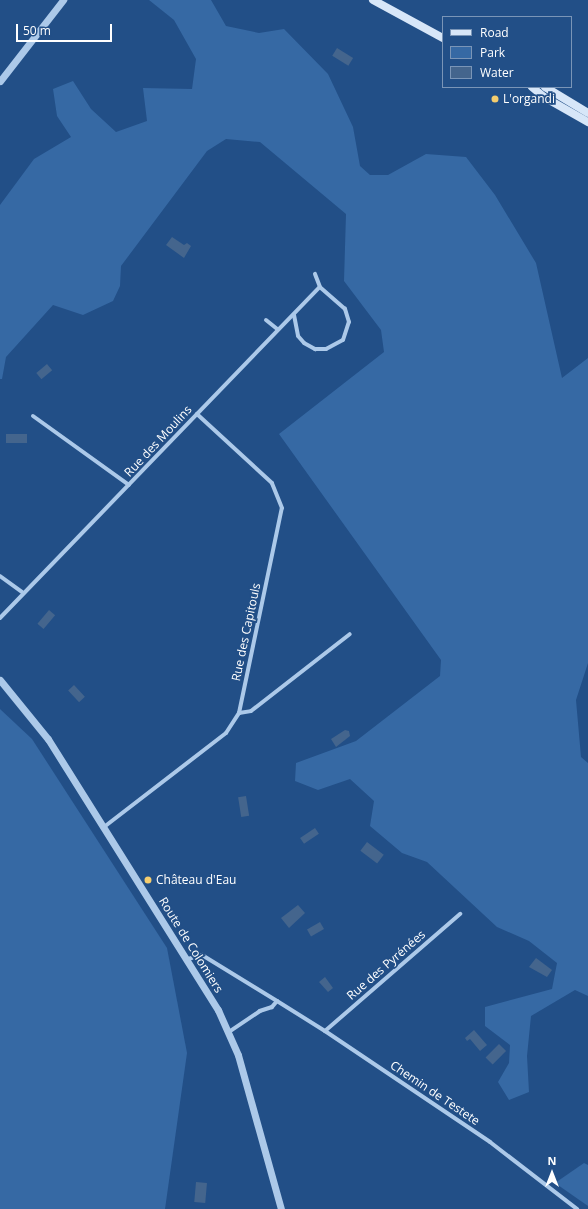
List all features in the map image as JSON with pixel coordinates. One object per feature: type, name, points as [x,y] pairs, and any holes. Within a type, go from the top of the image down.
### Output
[{"type":"main road","points":[[373,0],[442,37]]},
{"type":"main road","points":[[533,88],[544,98],[588,122]]},
{"type":"main road","points":[[547,88],[588,113]]},
{"type":"street","points":[[0,81],[63,0]]},
{"type":"street","points":[[294,315],[298,336],[304,343],[315,349],[326,350],[343,340],[349,322],[345,308],[320,287],[315,274]]},
{"type":"street","name":"Rue des Moulins","points":[[0,618],[22,592],[130,485],[277,329],[294,315],[320,287]]},
{"type":"street","points":[[266,320],[277,329]]},
{"type":"street","name":"Rue des Capitouls","points":[[104,827],[226,732],[239,714],[282,508],[272,483],[197,414]]},
{"type":"street","points":[[33,416],[130,485]]},
{"type":"street","points":[[0,576],[22,592]]},
{"type":"street","points":[[239,714],[251,711],[350,634]]},
{"type":"street","name":"Route de Colomiers","points":[[0,680],[48,739],[188,959],[230,1032],[255,1108],[281,1209]]},
{"type":"street","name":"Rue des Pyrénées","points":[[326,1031],[460,914]]},
{"type":"street","name":"Chemin de Testete","points":[[188,959],[202,955],[326,1031],[490,1142],[577,1209]]},
{"type":"street","points":[[230,1032],[260,1011],[272,1007],[277,1001]]},
{"type":"green space","points":[[149,0],[211,0],[226,26],[259,33],[284,29],[328,74],[353,127],[360,166],[370,175],[388,175],[426,154],[466,157],[495,195],[536,263],[562,378],[588,358],[588,663],[576,700],[581,757],[588,763],[588,996],[575,990],[531,1016],[527,1056],[529,1092],[509,1100],[498,1082],[509,1063],[510,1045],[485,1026],[485,1007],[552,989],[557,963],[529,941],[497,927],[427,862],[402,853],[370,826],[374,801],[350,779],[318,790],[295,781],[296,763],[356,741],[440,676],[441,660],[279,434],[384,352],[381,330],[344,281],[346,214],[260,142],[226,139],[207,151],[121,266],[120,286],[113,301],[83,315],[53,305],[6,357],[2,379],[0,379],[0,205],[34,159],[71,137],[57,116],[53,89],[73,81],[91,109],[116,132],[147,121],[143,88],[192,89],[196,59],[174,20]]},
{"type":"green space","points":[[0,709],[32,739],[167,948],[187,1053],[165,1209],[0,1209]]},
{"type":"green space","points":[[584,1163],[588,1165],[588,1206],[555,1183]]},
{"type":"water","points":[[337,48],[353,58],[348,66],[332,56]]},
{"type":"water","points":[[172,237],[184,245],[187,243],[191,246],[184,258],[166,245]]},
{"type":"water","points":[[47,364],[52,370],[41,379],[36,373]]},
{"type":"water","points":[[6,434],[27,434],[27,443],[6,443]]},
{"type":"water","points":[[49,610],[55,615],[44,629],[37,624]]},
{"type":"water","points":[[74,685],[85,697],[79,702],[68,690]]},
{"type":"water","points":[[345,730],[349,731],[350,736],[336,747],[331,739]]},
{"type":"water","points":[[246,796],[249,816],[241,817],[238,797]]},
{"type":"water","points":[[315,828],[319,834],[304,844],[300,838]]},
{"type":"water","points":[[367,842],[384,855],[377,863],[360,851]]},
{"type":"water","points":[[298,905],[305,913],[289,928],[281,918]]},
{"type":"water","points":[[320,922],[324,929],[311,936],[307,930]]},
{"type":"water","points":[[536,958],[552,970],[547,977],[529,967]]},
{"type":"water","points":[[325,977],[333,988],[328,992],[319,982]]},
{"type":"water","points":[[474,1030],[487,1045],[480,1051],[470,1039],[467,1041],[465,1038]]},
{"type":"water","points":[[499,1044],[506,1051],[493,1065],[486,1057]]},
{"type":"water","points":[[196,1182],[207,1183],[205,1203],[194,1202]]},
{"type":"place","name":"L'organdi","points":[[495,99]]},
{"type":"place","name":"Château d'Eau","points":[[148,880]]}]
